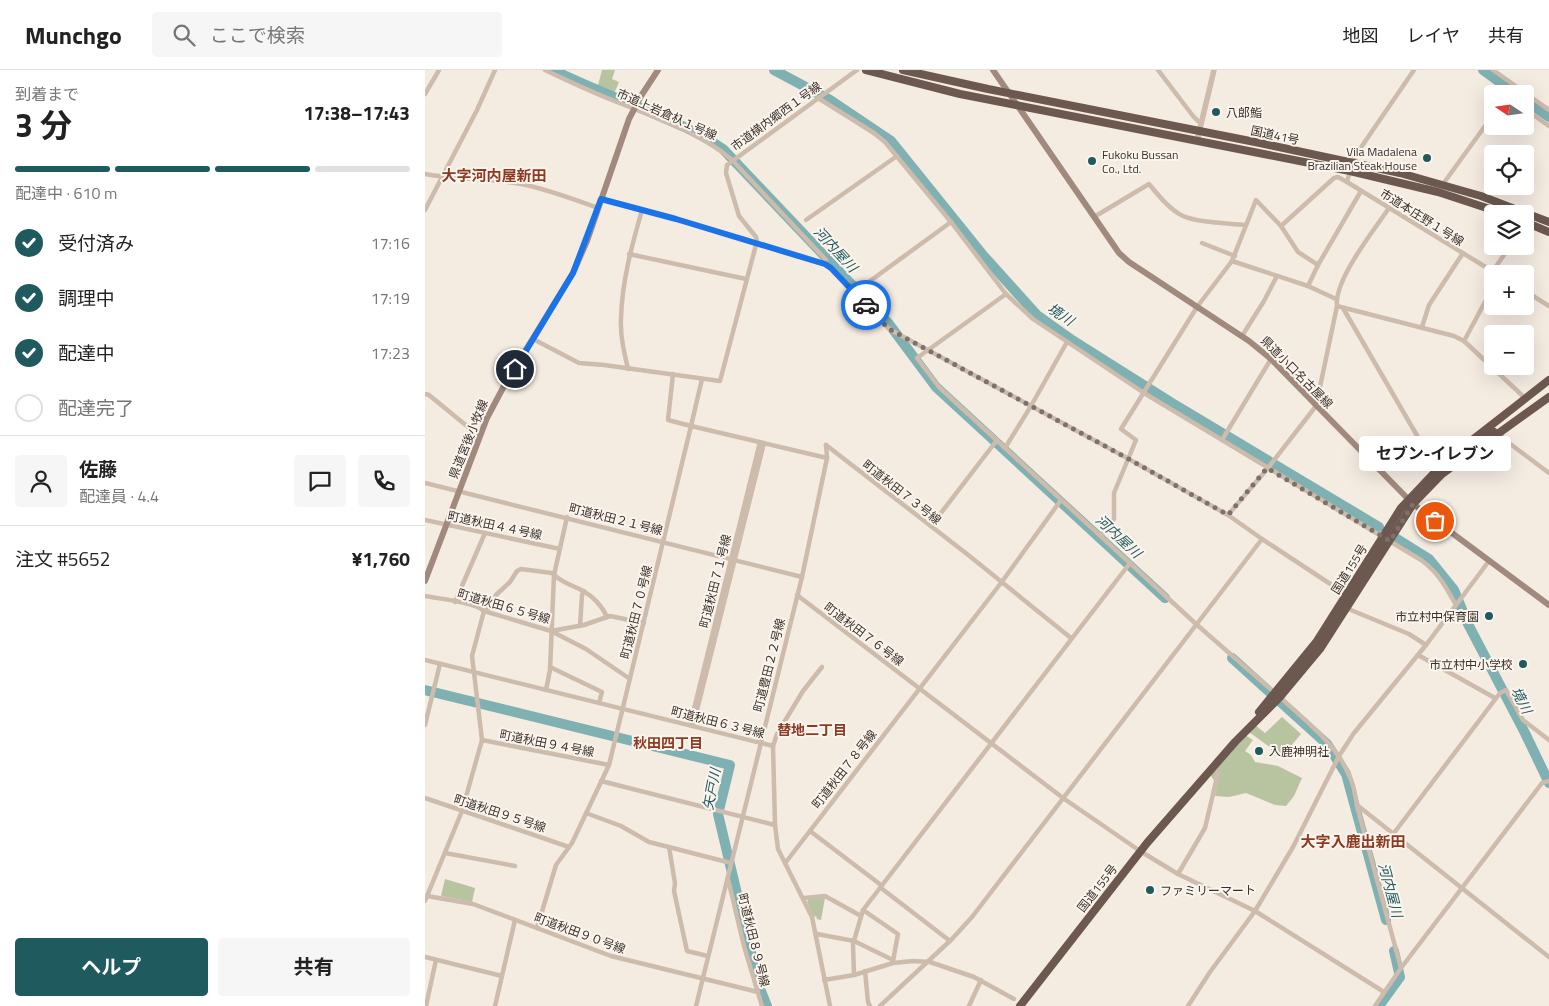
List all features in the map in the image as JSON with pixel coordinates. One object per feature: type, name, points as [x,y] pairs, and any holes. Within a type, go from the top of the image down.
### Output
[{"type":"highway","name":"国道41号","points":[[866,70],[917,84],[1017,106],[1350,171],[1448,195],[1484,207]]},
{"type":"highway","name":"国道41号","points":[[903,70],[1009,93],[1199,127],[1351,162],[1443,184],[1549,222]]},
{"type":"highway","points":[[1534,226],[1549,232]]},
{"type":"highway","points":[[1448,461],[1471,440],[1549,380]]},
{"type":"highway","name":"国道155号","points":[[1020,1006],[1140,852],[1212,767],[1320,649],[1390,541],[1410,502],[1442,474],[1515,423],[1549,393]]},
{"type":"highway","name":"国道155号","points":[[1277,695],[1317,641],[1383,536],[1437,470],[1448,461],[1549,397]]},
{"type":"highway","points":[[1515,423],[1549,402]]},
{"type":"main road","name":"県道宮後小牧線","points":[[425,581],[479,436],[501,390],[573,273],[598,208],[624,130],[634,108],[658,70]]},
{"type":"main road","name":"県道小口名古屋線","points":[[993,70],[1113,245],[1129,262],[1243,336],[1271,359],[1410,502],[1549,605]]},
{"type":"street","points":[[425,94],[439,70]]},
{"type":"street","points":[[425,210],[495,70]]},
{"type":"street","name":"市道上岩倉杁１号線","points":[[545,70],[708,141],[717,147],[732,160],[826,260],[825,264]]},
{"type":"street","name":"市道横内郷西１号線","points":[[732,160],[857,70]]},
{"type":"street","points":[[1158,70],[1193,116],[1199,127]]},
{"type":"street","points":[[1197,141],[1214,70]]},
{"type":"street","points":[[1351,162],[1415,70]]},
{"type":"street","points":[[1493,70],[1515,85]]},
{"type":"street","points":[[818,98],[885,142],[1007,294],[1033,319],[1222,440],[1383,536],[1431,567],[1442,580],[1456,605]]},
{"type":"street","points":[[1534,99],[1549,110]]},
{"type":"street","points":[[1534,116],[1549,126]]},
{"type":"street","points":[[1443,184],[1484,127]]},
{"type":"street","points":[[806,220],[897,156]]},
{"type":"street","points":[[533,339],[579,363],[720,381],[757,244],[757,237],[742,222],[736,210],[726,173],[727,165],[732,160]]},
{"type":"street","points":[[1281,226],[1334,178],[1338,177],[1347,182],[1350,171]]},
{"type":"street","points":[[425,174],[521,184],[598,208]]},
{"type":"street","name":"市道本庄野１号線","points":[[1347,182],[1484,266]]},
{"type":"street","points":[[1094,218],[1149,184],[1171,208],[1184,216],[1245,224]]},
{"type":"street","points":[[1308,286],[1318,264],[1361,191]]},
{"type":"street","points":[[601,199],[825,264],[855,292],[889,329],[1228,515],[1347,594]]},
{"type":"street","points":[[1101,536],[1113,519],[1114,493],[1136,440],[1121,430],[1197,307],[1235,256],[1245,224],[1256,200],[1281,226],[1298,252],[1318,264]]},
{"type":"street","points":[[1228,515],[1315,406],[1342,282],[1361,248],[1389,208]]},
{"type":"street","points":[[628,368],[623,346],[621,319],[629,254],[641,210]]},
{"type":"street","points":[[855,292],[951,222]]},
{"type":"street","points":[[1202,243],[1235,256]]},
{"type":"street","points":[[629,254],[746,279]]},
{"type":"street","points":[[1421,327],[1429,305],[1463,254]]},
{"type":"street","points":[[1232,261],[1308,286],[1337,299]]},
{"type":"street","points":[[1243,336],[1277,276]]},
{"type":"street","points":[[1007,294],[917,358],[936,384],[1196,624],[1328,742],[1339,756],[1350,776],[1401,968]]},
{"type":"street","points":[[1534,297],[1549,306]]},
{"type":"street","points":[[1464,341],[1484,304]]},
{"type":"street","points":[[1337,306],[1454,336],[1464,341],[1525,398]]},
{"type":"street","points":[[1343,308],[1437,470]]},
{"type":"street","points":[[1005,448],[1067,342]]},
{"type":"street","points":[[1222,440],[1271,359]]},
{"type":"street","points":[[673,374],[668,420],[827,458]]},
{"type":"street","name":"町道秋田７０号線","points":[[537,928],[556,864],[569,846],[609,765],[703,379]]},
{"type":"street","points":[[425,394],[447,408],[479,436]]},
{"type":"street","points":[[1500,434],[1505,440],[1549,473]]},
{"type":"street","points":[[931,526],[997,440]]},
{"type":"street","name":"町道秋田７１号線","points":[[692,726],[762,443]]},
{"type":"street","name":"町道秋田７３号線","points":[[826,445],[967,554],[1071,638]]},
{"type":"street","name":"町道豊田２２号線","points":[[696,1006],[797,595],[827,458],[826,445]]},
{"type":"street","name":"町道秋田２１号線","points":[[425,483],[801,577]]},
{"type":"street","name":"町道秋田７８号線","points":[[785,862],[1001,583],[1061,500]]},
{"type":"street","points":[[545,690],[550,666],[554,575],[567,517]]},
{"type":"street","name":"町道秋田４４号線","points":[[425,520],[560,549]]},
{"type":"street","points":[[455,602],[485,533]]},
{"type":"street","points":[[880,1006],[973,917],[1262,539]]},
{"type":"street","points":[[1188,1006],[1209,972],[1255,911],[1293,847],[1339,756],[1354,733],[1426,645],[1489,560]]},
{"type":"street","points":[[854,975],[852,962],[854,942],[863,910],[1130,563]]},
{"type":"street","points":[[426,898],[462,811],[482,740],[473,651],[485,612],[489,609],[496,595],[521,569],[552,573],[557,579],[584,591],[595,599],[607,617],[644,623]]},
{"type":"street","points":[[580,626],[582,595],[584,591]]},
{"type":"street","name":"町道秋田７６号線","points":[[797,595],[1063,798],[1140,852],[1178,874],[1255,911],[1384,992]]},
{"type":"street","name":"町道秋田６５号線","points":[[425,596],[481,609],[485,612],[551,631],[580,626],[607,617]]},
{"type":"street","points":[[1346,608],[1409,634],[1426,645]]},
{"type":"street","points":[[551,631],[585,649],[630,678]]},
{"type":"street","points":[[1418,655],[1495,698]]},
{"type":"street","name":"町道秋田６３号線","points":[[425,660],[773,746],[775,825],[778,849],[813,917],[830,1006]]},
{"type":"street","points":[[425,725],[440,664]]},
{"type":"street","points":[[550,666],[602,692],[599,703]]},
{"type":"street","points":[[773,746],[777,734],[803,691],[822,667]]},
{"type":"street","points":[[1394,833],[1500,692],[1506,690],[1523,720],[1549,740]]},
{"type":"street","name":"町道秋田９４号線","points":[[482,740],[609,765]]},
{"type":"street","points":[[1178,874],[1205,828],[1218,773],[1212,767]]},
{"type":"street","points":[[1375,1006],[1401,968],[1542,783],[1549,780]]},
{"type":"street","points":[[601,781],[775,825]]},
{"type":"street","points":[[425,806],[426,798]]},
{"type":"street","name":"町道秋田９５号線","points":[[426,798],[569,846]]},
{"type":"street","points":[[1357,805],[1549,957]]},
{"type":"street","points":[[586,813],[621,826],[649,842],[731,863]]},
{"type":"street","points":[[810,831],[951,940]]},
{"type":"street","points":[[669,847],[675,883],[674,891],[687,951],[708,956]]},
{"type":"street","points":[[445,853],[515,866]]},
{"type":"street","name":"町道秋田８９号線","points":[[728,878],[762,1006]]},
{"type":"street","points":[[804,898],[825,896],[861,916]]},
{"type":"street","name":"町道秋田９０号線","points":[[426,898],[473,904],[611,956],[757,992]]},
{"type":"street","points":[[863,910],[898,934],[893,961]]},
{"type":"street","points":[[495,1006],[515,920]]},
{"type":"street","points":[[817,934],[854,942],[893,961]]},
{"type":"street","points":[[425,957],[502,976]]},
{"type":"street","points":[[426,1006],[436,960]]},
{"type":"street","points":[[824,980],[854,975],[893,961],[907,960],[927,963],[966,974],[981,980],[1014,999]]},
{"type":"street","points":[[865,971],[870,1006]]},
{"type":"street","points":[[969,1006],[981,980]]},
{"type":"green space","points":[[602,70],[615,70],[612,79],[619,82],[613,96],[597,89]]},
{"type":"green space","points":[[1282,717],[1301,734],[1284,754],[1271,756],[1271,748],[1249,732],[1255,725],[1265,733]]},
{"type":"green space","points":[[1245,735],[1253,740],[1245,751],[1251,755],[1255,762],[1278,766],[1302,778],[1294,796],[1286,806],[1275,805],[1246,793],[1229,797],[1215,796],[1216,784],[1210,774]]},
{"type":"green space","points":[[445,879],[475,888],[472,902],[441,896]]},
{"type":"green space","points":[[825,898],[821,920],[817,919],[816,916],[814,917],[807,902],[809,899]]},
{"type":"waterway","name":"河内屋川","points":[[553,70],[677,124],[723,149],[889,324],[936,387],[1165,598]]},
{"type":"waterway","name":"境川","points":[[774,70],[830,100],[891,141],[982,254],[1037,315],[1072,340],[1172,403],[1379,527]]},
{"type":"waterway","points":[[1483,70],[1504,85]]},
{"type":"waterway","points":[[1534,106],[1549,117]]},
{"type":"waterway","name":"境川","points":[[1397,539],[1429,559],[1454,590],[1468,624],[1549,783]]},
{"type":"waterway","name":"河内屋川","points":[[1232,658],[1327,744],[1346,774],[1386,920]]},
{"type":"waterway","name":"矢戸川","points":[[425,690],[730,765],[718,814],[759,986],[767,1006]]},
{"type":"waterway","name":"河内屋川","points":[[1379,1006],[1400,977],[1394,951]]},
{"type":"way so far","points":[[866,305],[889,329],[1228,515],[1267,468],[1390,541],[1413,504],[1435,521]]},
{"type":"place","name":"八郎鮨","points":[[1216,112]]},
{"type":"place","name":"Vila Madalena Brazilian Steak House","points":[[1427,158]]},
{"type":"place","name":"Fukoku Bussan Co., Ltd.","points":[[1092,161]]},
{"type":"place","name":"セブン-イレブン","points":[[1435,521]]},
{"type":"place","name":"市立村中保育園","points":[[1489,616]]},
{"type":"place","name":"市立村中小学校","points":[[1523,664]]},
{"type":"place","name":"入鹿神明社","points":[[1259,751]]},
{"type":"place","name":"ファミリーマート","points":[[1150,890]]},
{"type":"district","name":"大字河内屋新田","points":[[494,175]]},
{"type":"district","name":"替地二丁目","points":[[812,729]]},
{"type":"district","name":"秋田四丁目","points":[[668,742]]},
{"type":"district","name":"大字入鹿出新田","points":[[1353,841]]},
{"type":"route","points":[[515,369],[573,273],[585,246],[601,199],[676,219],[825,264],[866,305]]}]
